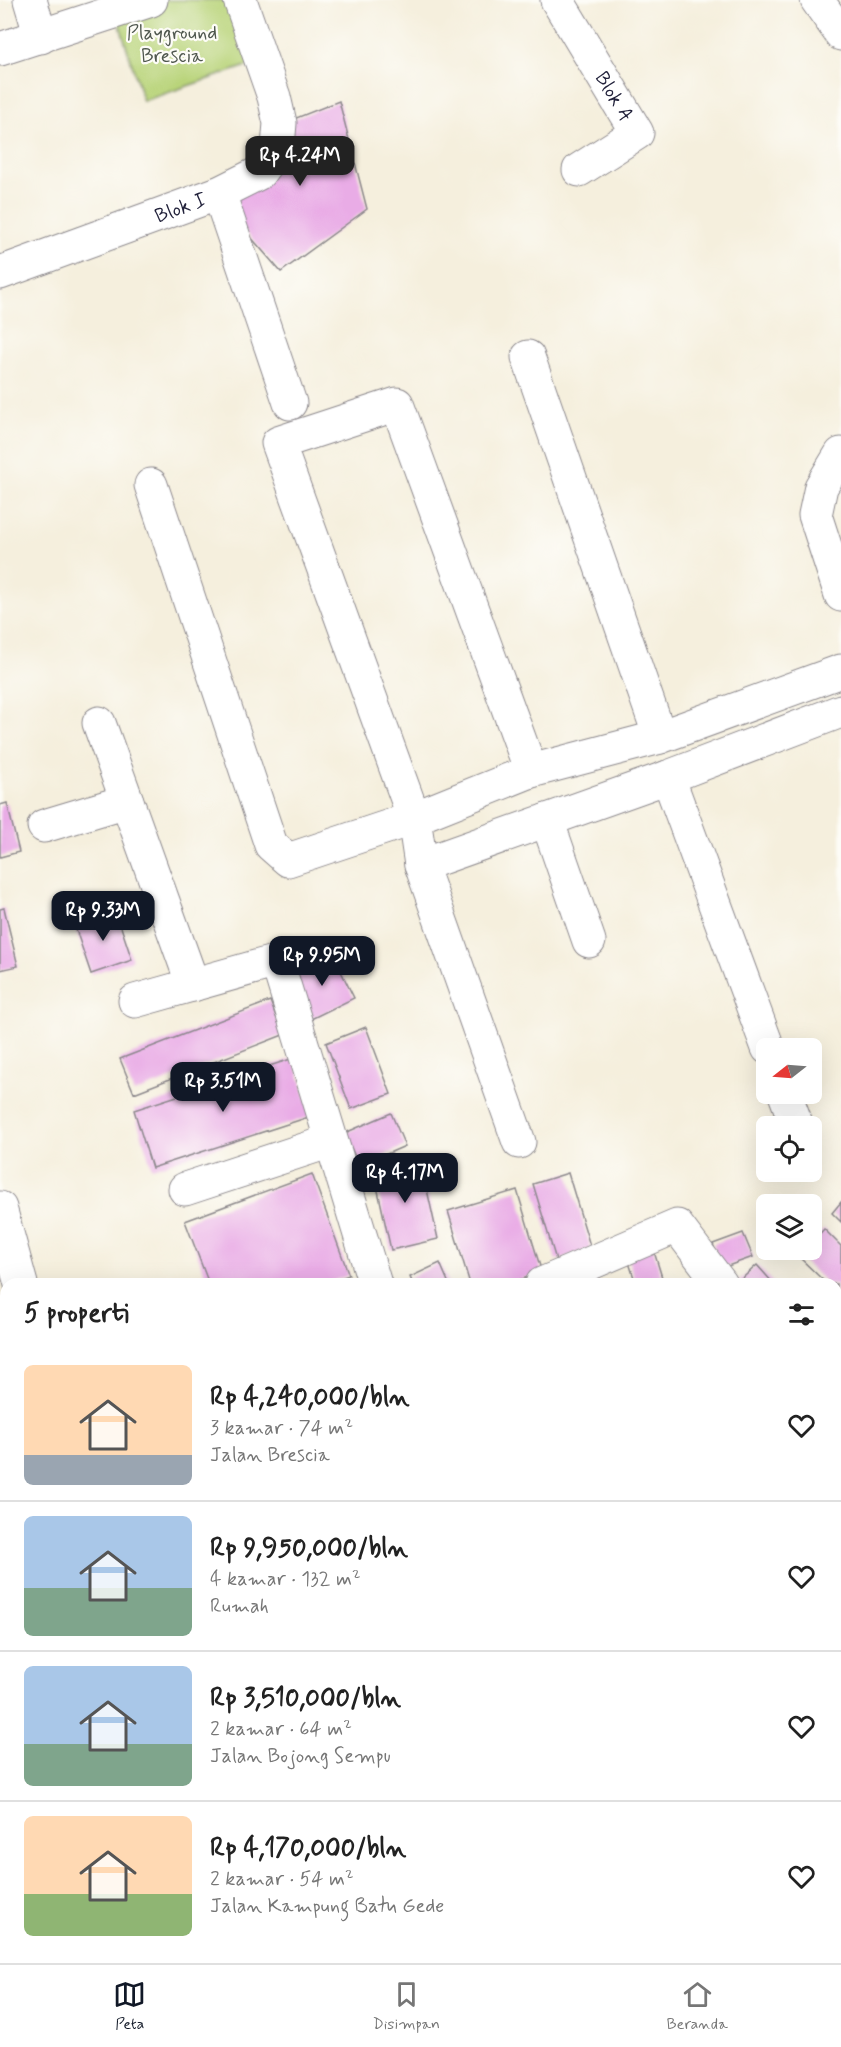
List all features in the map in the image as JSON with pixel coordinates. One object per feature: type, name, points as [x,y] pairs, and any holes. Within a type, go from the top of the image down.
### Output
[{"type":"street","points":[[30,0],[41,37]]},
{"type":"street","points":[[0,49],[151,0]]},
{"type":"street","points":[[219,193],[259,173],[278,147],[280,123],[274,97],[240,0]]},
{"type":"street","name":"Blok A","points":[[557,0],[637,133],[579,170]]},
{"type":"street","points":[[818,0],[841,34]]},
{"type":"street","name":"Blok I","points":[[0,273],[219,193],[290,403]]},
{"type":"street","points":[[528,357],[660,737]]},
{"type":"street","points":[[519,1142],[421,865],[414,818],[278,443],[397,404],[531,771]]},
{"type":"street","points":[[841,454],[821,487],[814,515],[841,595]]},
{"type":"street","points":[[151,485],[271,845],[288,860],[414,818],[531,771],[660,737],[841,671]]},
{"type":"street","points":[[421,865],[668,777],[841,711]]},
{"type":"street","points":[[99,723],[193,985]]},
{"type":"street","points":[[668,777],[764,1038]]},
{"type":"street","points":[[44,826],[127,801]]},
{"type":"street","points":[[547,820],[589,941]]},
{"type":"street","points":[[135,1001],[270,963],[279,968],[373,1278]]},
{"type":"street","points":[[185,1189],[331,1141]]},
{"type":"street","points":[[0,1208],[19,1278]]},
{"type":"street","points":[[556,1278],[677,1226],[716,1278]]},
{"type":"green space","name":"Playground Brescia","points":[[151,0],[239,0],[262,61],[143,101],[116,12]]},
{"type":"building","points":[[339,101],[367,209],[281,272],[242,227],[230,189],[281,124]]},
{"type":"building","points":[[7,803],[19,852],[0,857],[0,805]]},
{"type":"building","points":[[4,908],[18,966],[0,970],[0,909]]},
{"type":"building","points":[[115,909],[132,960],[91,974],[74,924]]},
{"type":"building","points":[[333,955],[354,998],[311,1019],[290,976]]},
{"type":"building","points":[[270,1001],[283,1035],[134,1093],[120,1059]]},
{"type":"building","points":[[366,1027],[391,1094],[351,1109],[326,1043]]},
{"type":"building","points":[[294,1058],[312,1116],[152,1168],[134,1110]]},
{"type":"building","points":[[391,1113],[405,1146],[359,1166],[345,1133]]},
{"type":"building","points":[[420,1158],[438,1239],[391,1250],[373,1168]]},
{"type":"building","points":[[568,1173],[591,1249],[556,1260],[533,1184]]},
{"type":"building","points":[[312,1174],[349,1275],[341,1278],[207,1278],[185,1221]]},
{"type":"building","points":[[517,1190],[542,1273],[525,1278],[468,1278],[448,1211]]},
{"type":"building","points":[[841,1202],[841,1222],[832,1213]]},
{"type":"building","points":[[824,1229],[841,1246],[841,1278],[821,1278],[802,1260],[822,1260],[822,1231]]},
{"type":"building","points":[[743,1233],[753,1257],[722,1268],[713,1244]]},
{"type":"building","points":[[652,1245],[662,1278],[634,1278],[626,1253]]},
{"type":"building","points":[[440,1263],[446,1278],[410,1278]]},
{"type":"building","points":[[757,1265],[769,1278],[743,1278]]}]
